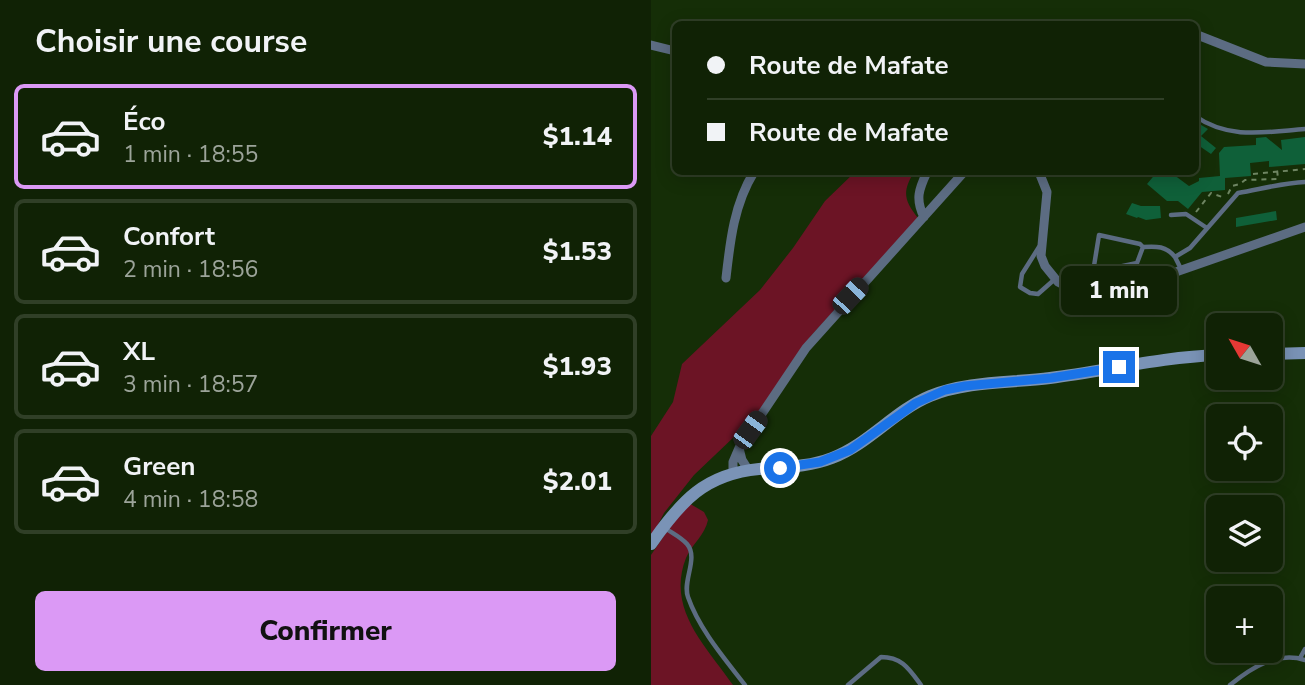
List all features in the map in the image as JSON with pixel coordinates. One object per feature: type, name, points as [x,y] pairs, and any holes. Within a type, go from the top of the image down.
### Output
[{"type":"main road","points":[[1283,354],[1305,353]]},
{"type":"main road","points":[[651,544],[680,504],[706,484],[733,474],[799,466],[833,458],[869,438],[916,403],[945,390],[1051,378],[1171,358],[1206,356]]},
{"type":"street","points":[[1199,36],[1266,62],[1305,64]]},
{"type":"street","points":[[651,45],[672,50]]},
{"type":"street","points":[[726,278],[738,207],[752,175]]},
{"type":"street","points":[[924,217],[917,204],[917,196],[926,175]]},
{"type":"street","points":[[733,474],[733,462],[739,449],[806,348],[961,175]]},
{"type":"street","points":[[1040,175],[1047,192],[1041,256],[1045,267],[1055,279],[1066,288],[1076,291],[1150,281],[1305,227]]},
{"type":"street","points":[[739,449],[742,460],[750,471]]},
{"type":"lane","points":[[1199,119],[1210,127],[1235,132],[1305,129]]},
{"type":"lane","points":[[1175,257],[1190,248],[1238,193],[1274,187],[1280,183],[1305,182]]},
{"type":"lane","points":[[1171,215],[1186,214],[1207,228]]},
{"type":"lane","points":[[1143,247],[1137,263],[1099,271],[1094,266],[1099,235],[1140,244],[1143,247],[1157,246],[1169,250],[1181,269]]},
{"type":"lane","points":[[1042,243],[1022,274],[1020,287],[1030,293],[1038,293],[1055,279]]},
{"type":"lane","points":[[663,527],[683,540],[691,549],[687,596],[719,651],[745,685]]},
{"type":"lane","points":[[1234,684],[1258,665],[1281,658],[1303,659],[1305,649]]},
{"type":"lane","points":[[848,685],[881,657],[888,657],[899,659],[921,685]]},
{"type":"path","points":[[1253,174],[1305,169]]},
{"type":"shaded area","points":[[852,175],[913,175],[906,196],[918,218],[810,337],[757,415],[694,475],[664,513],[651,538],[651,436],[673,402],[682,364],[760,290],[825,201]]},
{"type":"shaded area","points":[[687,502],[704,512],[708,520],[686,558],[681,576],[681,594],[685,610],[701,641],[733,685],[651,685],[651,555]]},
{"type":"building","points":[[1199,124],[1208,129],[1201,136],[1216,148],[1211,154],[1199,146]]},
{"type":"building","points":[[1266,137],[1282,150],[1281,140],[1305,137],[1305,164],[1269,167],[1269,161],[1250,163],[1251,176],[1225,178],[1225,190],[1202,192],[1188,209],[1178,201],[1167,201],[1147,184],[1154,175],[1174,175],[1189,186],[1199,181],[1199,178],[1220,176],[1219,153],[1224,147],[1256,145],[1256,138]]},
{"type":"building","points":[[1132,203],[1160,206],[1161,218],[1146,220],[1126,214]]},
{"type":"building","points":[[1276,211],[1277,220],[1236,227],[1236,218]]},
{"type":"route","points":[[780,468],[820,462],[850,450],[916,403],[945,390],[1119,367]]}]
